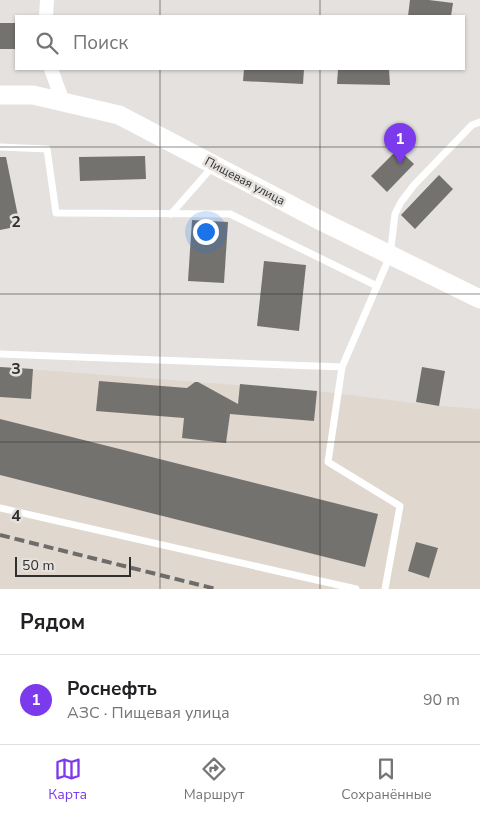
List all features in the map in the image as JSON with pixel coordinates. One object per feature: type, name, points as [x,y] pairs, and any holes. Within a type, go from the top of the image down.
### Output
[{"type":"main road","name":"Пищевая улица","points":[[0,95],[32,95],[119,115],[390,256],[480,299]]},
{"type":"street","points":[[46,15],[47,0]]},
{"type":"street","points":[[52,70],[63,102]]},
{"type":"lane","points":[[385,589],[400,506],[328,462],[342,367],[390,256],[396,214],[401,202],[420,178],[472,125],[480,122]]},
{"type":"lane","points":[[0,147],[47,149],[56,213],[230,214],[377,286]]},
{"type":"lane","points":[[171,214],[214,165]]},
{"type":"lane","points":[[0,354],[342,367]]},
{"type":"lane","points":[[0,508],[356,589]]},
{"type":"shaded area","points":[[0,367],[317,391],[439,406],[480,409],[480,589],[0,589]]},
{"type":"building","points":[[410,0],[453,3],[451,15],[408,15]]},
{"type":"building","points":[[0,23],[15,23],[15,49],[0,49]]},
{"type":"building","points":[[244,70],[304,70],[303,84],[243,81]]},
{"type":"building","points":[[338,70],[389,70],[390,85],[337,84]]},
{"type":"building","points":[[398,149],[414,164],[387,192],[371,176]]},
{"type":"building","points":[[145,156],[146,179],[80,181],[79,157]]},
{"type":"building","points":[[0,157],[6,157],[20,226],[0,230]]},
{"type":"building","points":[[439,175],[453,189],[415,229],[401,215]]},
{"type":"building","points":[[192,220],[228,222],[224,283],[188,281]]},
{"type":"building","points":[[264,261],[306,265],[299,331],[257,326]]},
{"type":"building","points":[[0,367],[33,369],[31,399],[0,397]]},
{"type":"building","points":[[422,367],[445,371],[439,406],[416,402]]},
{"type":"building","points":[[99,381],[187,388],[198,382],[238,404],[240,384],[317,391],[314,421],[230,414],[226,443],[182,438],[184,418],[96,411]]},
{"type":"building","points":[[0,419],[378,514],[365,567],[0,475]]},
{"type":"building","points":[[416,542],[438,548],[429,578],[408,571]]},
{"type":"railway","points":[[0,535],[216,589]]},
{"type":"place","name":"Роснефть","points":[[400,164]]}]
